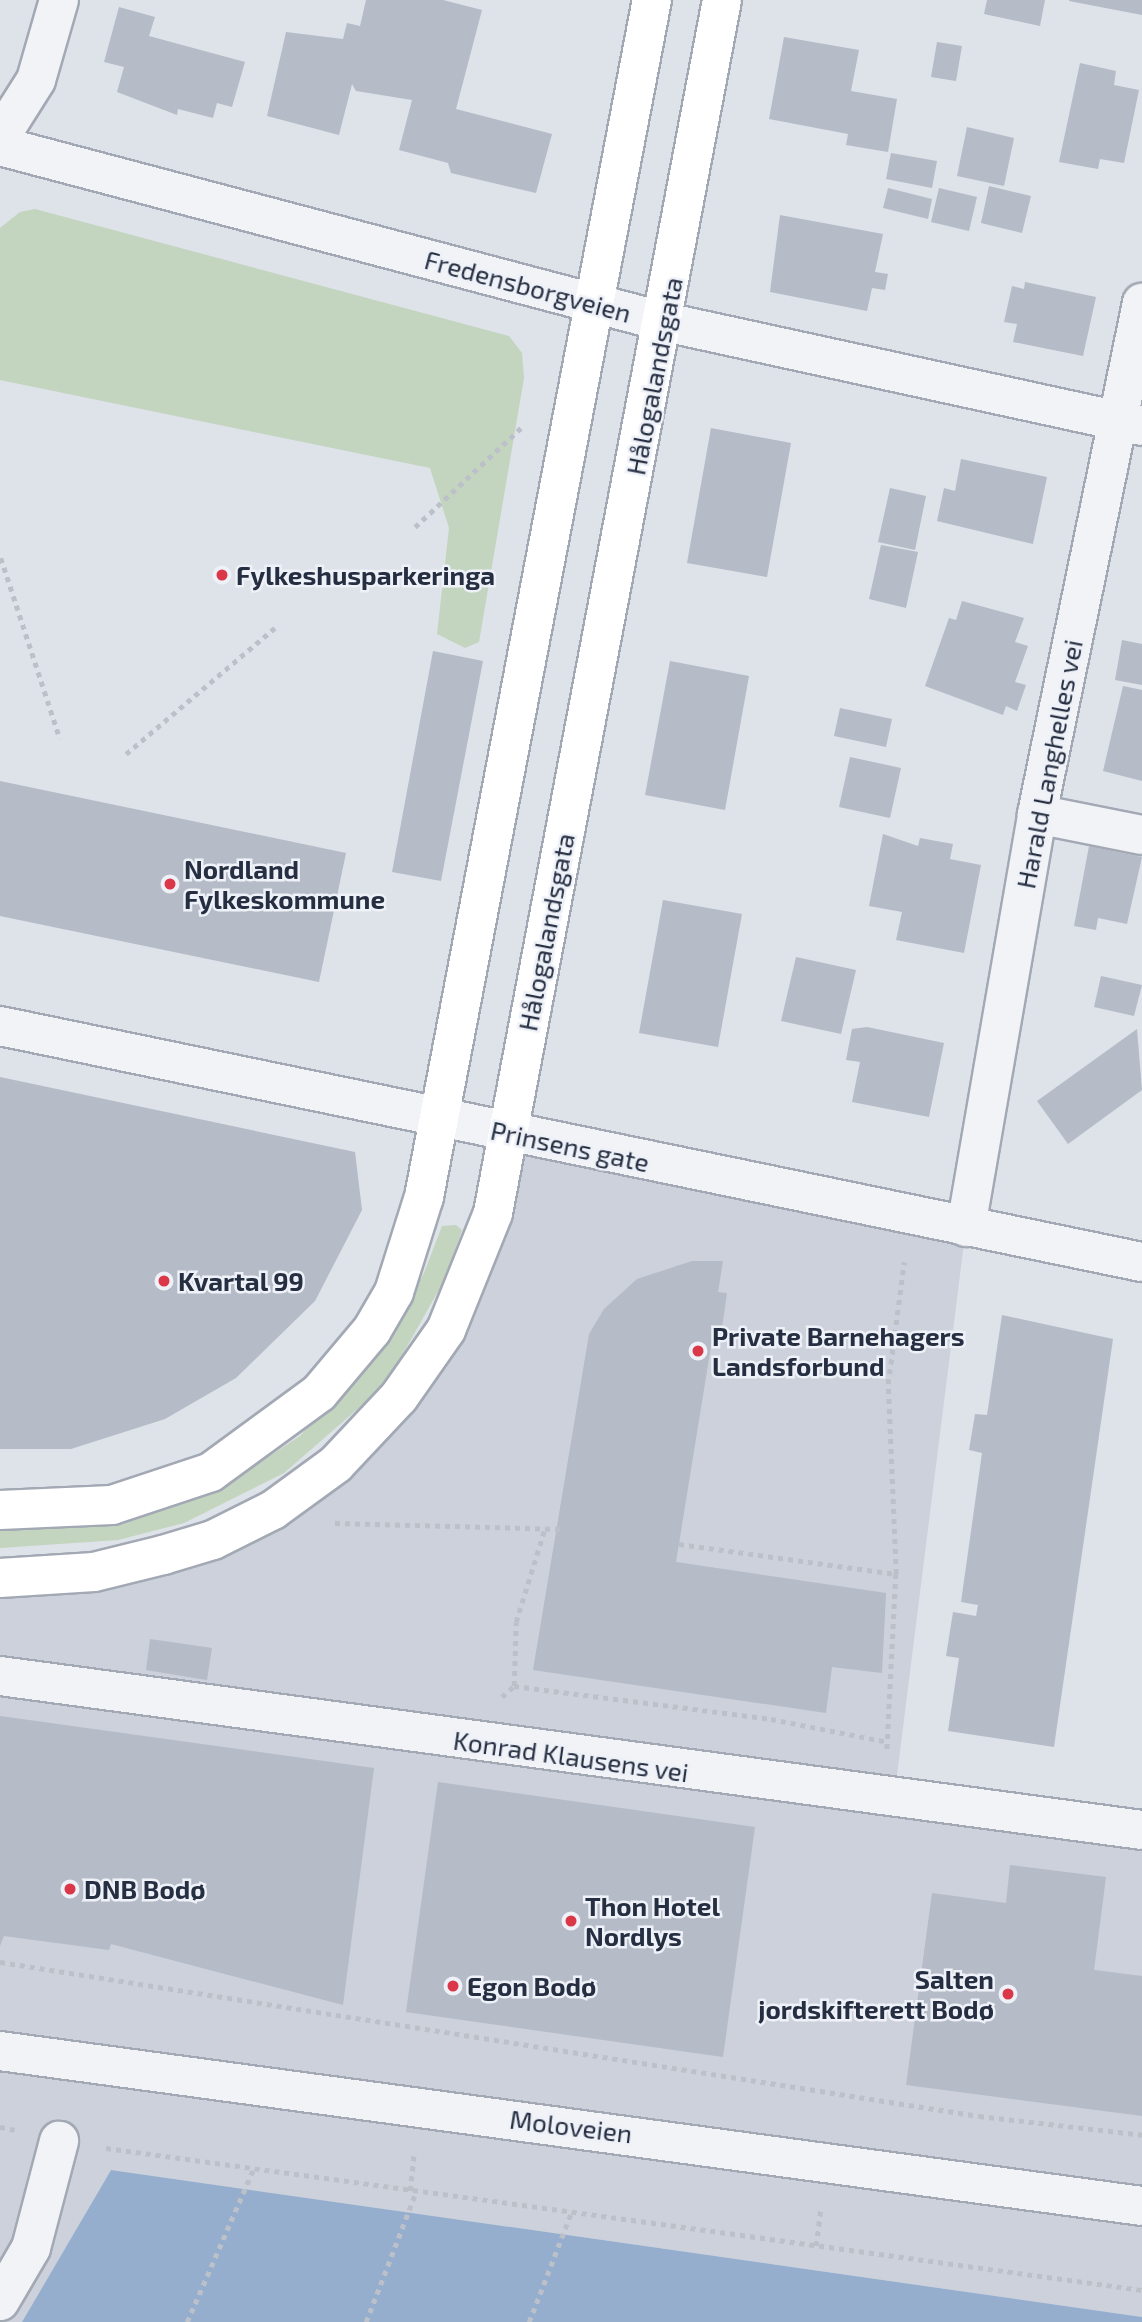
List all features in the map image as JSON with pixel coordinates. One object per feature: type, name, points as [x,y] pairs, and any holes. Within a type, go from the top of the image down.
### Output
[{"type":"street","points":[[0,137],[36,80],[59,0]]},
{"type":"street","points":[[0,1510],[112,1505],[155,1495],[211,1472],[319,1393],[372,1330],[394,1292],[424,1197],[592,303],[652,0]]},
{"type":"street","name":"Hålogalandsgata","points":[[0,1578],[94,1572],[213,1540],[273,1510],[336,1464],[399,1397],[446,1330],[493,1213],[506,1133],[665,322],[722,0]]},
{"type":"street","name":"Fredensborgveien","points":[[0,146],[665,322],[1130,423]]},
{"type":"street","name":"Harald Langhelles vei","points":[[966,1227],[1037,814],[1130,423],[1142,303]]},
{"type":"street","points":[[1037,814],[1142,835]]},
{"type":"street","name":"Prinsens gate","points":[[0,1026],[506,1133],[1142,1262]]},
{"type":"street","name":"Konrad Klausens vei","points":[[0,1676],[886,1799],[1142,1830]]},
{"type":"street","name":"Moloveien","points":[[0,2051],[1142,2206]]},
{"type":"street","points":[[0,2301],[31,2248],[59,2141]]},
{"type":"path","points":[[415,527],[528,421]]},
{"type":"path","points":[[1,558],[60,739]]},
{"type":"path","points":[[126,754],[278,625]]},
{"type":"path","points":[[886,1799],[896,1574],[888,1384],[904,1261]]},
{"type":"path","points":[[330,1522],[561,1530]]},
{"type":"path","points":[[496,1702],[514,1685],[516,1622],[545,1528]]},
{"type":"path","points":[[679,1544],[896,1574]]},
{"type":"path","points":[[514,1685],[772,1719],[888,1742]]},
{"type":"path","points":[[0,1962],[967,2114],[1142,2135]]},
{"type":"path","points":[[366,2322],[413,2192],[416,2139]]},
{"type":"path","points":[[59,2141],[253,2170],[1142,2290]]},
{"type":"path","points":[[187,2322],[253,2170]]},
{"type":"path","points":[[816,2246],[823,2197]]},
{"type":"path","points":[[529,2322],[571,2213]]},
{"type":"shaded area","points":[[506,1133],[966,1227],[894,1799],[1142,1830],[1142,2317],[111,2170],[22,2322],[0,2322],[0,1578],[213,1540],[399,1397]]},
{"type":"green space","points":[[35,209],[509,336],[522,353],[524,378],[479,642],[465,648],[437,634],[449,528],[430,468],[0,380],[0,228],[20,212]]},
{"type":"green space","points":[[456,1225],[462,1230],[445,1279],[396,1366],[369,1399],[284,1473],[184,1523],[118,1540],[0,1548],[0,1525],[81,1526],[137,1516],[242,1474],[300,1436],[386,1341],[424,1273],[442,1226]]},
{"type":"water","points":[[111,2170],[1142,2317],[1142,2322],[22,2322]]},
{"type":"building","points":[[366,0],[443,0],[482,10],[456,109],[552,134],[536,193],[451,173],[448,163],[399,150],[412,100],[356,91],[352,84],[339,135],[267,116],[286,32],[343,39],[347,23],[360,26]]},
{"type":"building","points":[[987,0],[1045,0],[1040,26],[984,14]]},
{"type":"building","points":[[1142,0],[1142,15],[1069,1]]},
{"type":"building","points":[[119,7],[155,17],[149,36],[245,62],[232,107],[217,103],[213,118],[178,109],[177,115],[117,92],[124,67],[104,62]]},
{"type":"building","points":[[784,37],[859,50],[851,91],[897,99],[888,152],[846,145],[848,134],[769,119]]},
{"type":"building","points":[[937,42],[962,46],[956,81],[931,77]]},
{"type":"building","points":[[1080,63],[1116,71],[1114,85],[1139,90],[1124,163],[1100,159],[1098,169],[1059,162]]},
{"type":"building","points":[[967,127],[1014,138],[1004,186],[957,176]]},
{"type":"building","points":[[891,153],[937,161],[932,188],[886,179]]},
{"type":"building","points":[[989,186],[1031,196],[1022,233],[981,223]]},
{"type":"building","points":[[888,188],[932,199],[928,219],[883,208]]},
{"type":"building","points":[[939,188],[977,197],[969,231],[931,222]]},
{"type":"building","points":[[780,215],[883,234],[875,272],[888,274],[885,290],[872,288],[867,311],[770,292]]},
{"type":"building","points":[[1025,282],[1096,297],[1083,356],[1013,342],[1017,324],[1004,322],[1012,286],[1024,289]]},
{"type":"building","points":[[711,428],[791,443],[767,577],[687,563]]},
{"type":"building","points":[[961,459],[1047,477],[1033,544],[937,521],[944,488],[955,491]]},
{"type":"building","points":[[890,488],[926,496],[915,550],[878,542]]},
{"type":"building","points":[[881,545],[918,552],[906,608],[869,599]]},
{"type":"building","points":[[962,601],[1024,618],[1015,642],[1028,646],[1015,682],[1026,685],[1017,711],[1006,706],[1003,715],[925,686],[949,618],[956,620]]},
{"type":"building","points":[[1122,640],[1142,644],[1142,685],[1115,680]]},
{"type":"building","points":[[433,651],[483,661],[441,881],[392,872]]},
{"type":"building","points":[[670,661],[749,676],[725,810],[645,795]]},
{"type":"building","points":[[1123,686],[1142,690],[1142,781],[1103,771]]},
{"type":"building","points":[[840,708],[892,719],[886,747],[834,736]]},
{"type":"building","points":[[850,757],[901,768],[890,818],[839,807]]},
{"type":"building","name":"Nordland Fylkeskommune","points":[[0,781],[346,853],[319,982],[0,916]]},
{"type":"building","points":[[883,834],[918,846],[920,838],[953,844],[950,859],[981,865],[964,953],[896,940],[902,912],[869,906]]},
{"type":"building","points":[[1089,846],[1142,857],[1127,924],[1098,918],[1096,930],[1074,926]]},
{"type":"building","points":[[663,900],[742,914],[718,1047],[639,1033]]},
{"type":"building","points":[[796,957],[856,970],[841,1034],[781,1021]]},
{"type":"building","points":[[1101,976],[1142,985],[1134,1016],[1094,1007]]},
{"type":"building","points":[[867,1027],[944,1043],[929,1117],[852,1102],[860,1062],[846,1060],[852,1029]]},
{"type":"building","points":[[1137,1029],[1142,1090],[1068,1144],[1037,1101]]},
{"type":"building","name":"Kvartal 99","points":[[0,1077],[355,1152],[362,1210],[315,1301],[236,1378],[165,1419],[71,1449],[0,1449]]},
{"type":"building","points":[[692,1261],[723,1261],[718,1292],[727,1293],[721,1335],[713,1334],[676,1562],[886,1593],[882,1673],[832,1667],[826,1713],[533,1670],[589,1334],[604,1309],[637,1279]]},
{"type":"building","points":[[1002,1315],[1113,1339],[1054,1747],[948,1731],[959,1658],[946,1656],[953,1612],[976,1616],[978,1605],[961,1602],[982,1453],[969,1450],[975,1414],[987,1415]]},
{"type":"building","points":[[150,1639],[212,1648],[207,1680],[146,1670]]},
{"type":"building","points":[[0,1716],[374,1768],[343,2005],[111,1944],[109,1950],[4,1936],[0,1946]]},
{"type":"building","points":[[438,1782],[755,1827],[723,2057],[406,2012]]},
{"type":"building","points":[[1010,1865],[1106,1877],[1094,1970],[1142,1976],[1142,2116],[906,2085],[932,1893],[1006,1903]]},
{"type":"place","name":"Fylkeshusparkeringa","points":[[222,575]]},
{"type":"place","name":"Nordland Fylkeskommune","points":[[170,884]]},
{"type":"place","name":"Kvartal 99","points":[[164,1281]]},
{"type":"place","name":"Private Barnehagers Landsforbund","points":[[698,1351]]},
{"type":"place","name":"DNB Bodø","points":[[70,1889]]},
{"type":"place","name":"Thon Hotel Nordlys","points":[[571,1921]]},
{"type":"place","name":"Egon Bodø","points":[[453,1986]]},
{"type":"place","name":"Salten jordskifterett Bodø","points":[[1008,1994]]}]
